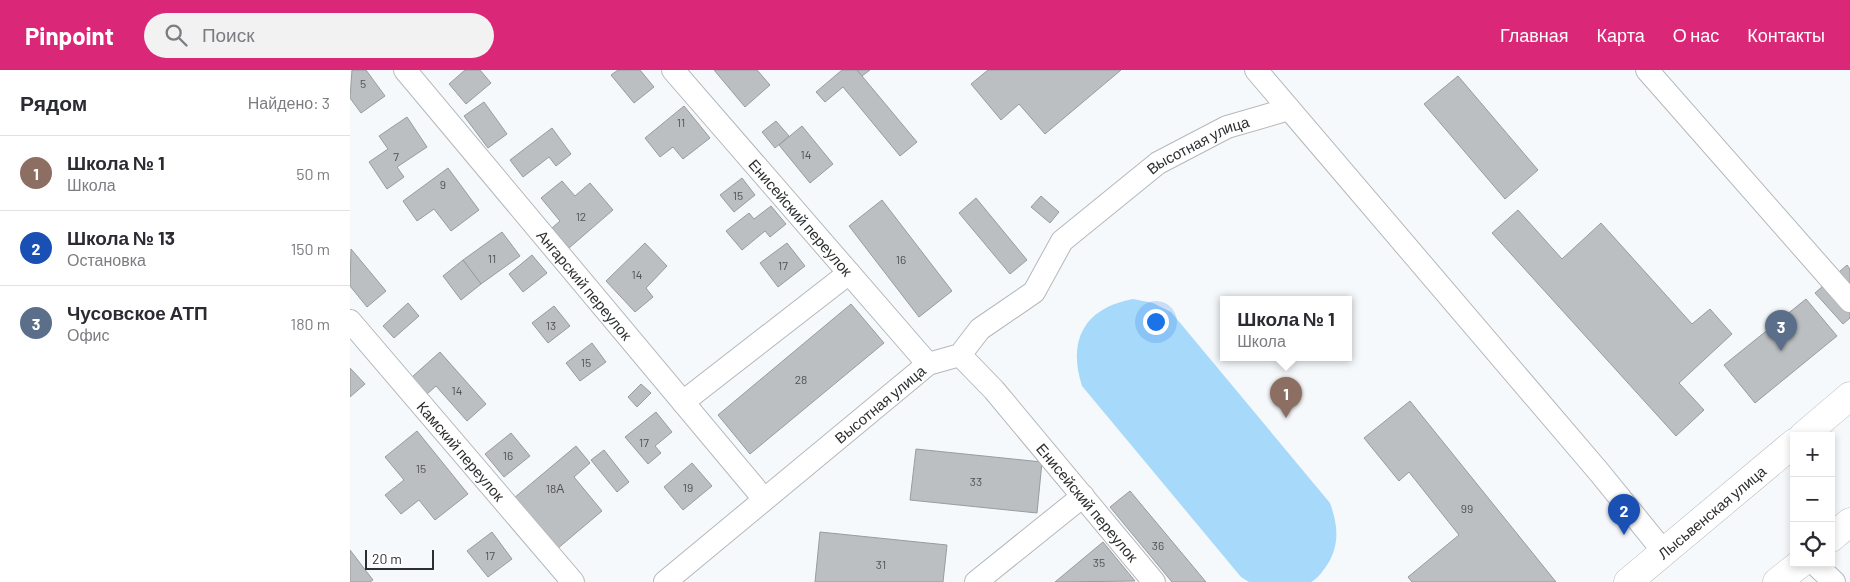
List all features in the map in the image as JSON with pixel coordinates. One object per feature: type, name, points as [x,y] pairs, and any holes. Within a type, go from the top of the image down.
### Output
[{"type":"main road","points":[[1808,432],[1850,396]]},
{"type":"main road","name":"Лысьвенская улица","points":[[1628,582],[1790,446]]},
{"type":"main road","points":[[1835,535],[1850,522]]},
{"type":"main road","points":[[1777,582],[1796,567]]},
{"type":"street","name":"Ангарский переулок","points":[[405,70],[764,499]]},
{"type":"street","name":"Енисейский переулок","points":[[673,70],[928,364]]},
{"type":"street","points":[[1256,70],[1599,472],[1664,552]]},
{"type":"street","points":[[1647,70],[1850,301]]},
{"type":"street","name":"Высотная улица","points":[[665,582],[928,364],[960,355],[980,329],[1034,292],[1062,241],[1158,163],[1227,127],[1289,109]]},
{"type":"street","points":[[683,402],[849,273]]},
{"type":"street","name":"Камский переулок","points":[[350,320],[573,582]]},
{"type":"street","name":"Енисейский переулок","points":[[960,355],[994,390],[1154,582]]},
{"type":"street","points":[[976,582],[1083,496]]},
{"type":"street","points":[[1818,567],[1834,582]]},
{"type":"shaded area","points":[[1133,299],[1153,303],[1171,312],[1330,503],[1335,519],[1336,542],[1327,565],[1313,581],[1249,582],[1241,577],[1082,386],[1077,354],[1079,340],[1084,328],[1092,318],[1103,310],[1116,303]]},
{"type":"building","points":[[352,70],[366,70],[385,96],[361,113],[350,98]]},
{"type":"building","points":[[465,70],[480,70],[491,83],[466,104],[449,84]]},
{"type":"building","points":[[618,70],[640,70],[654,87],[634,103],[611,75]]},
{"type":"building","points":[[714,70],[757,70],[770,85],[745,107]]},
{"type":"building","points":[[842,70],[857,70],[917,142],[900,156],[843,87],[825,102],[816,92]]},
{"type":"building","points":[[857,70],[870,70],[862,76]]},
{"type":"building","points":[[988,70],[1121,70],[1045,134],[1019,104],[1001,120],[971,84]]},
{"type":"building","points":[[1458,76],[1538,170],[1505,199],[1424,104]]},
{"type":"building","points":[[484,102],[507,134],[488,148],[464,116]]},
{"type":"building","points":[[684,106],[710,138],[683,159],[673,147],[660,157],[645,138]]},
{"type":"building","points":[[407,117],[427,147],[397,167],[404,177],[387,189],[369,162],[388,149],[379,136]]},
{"type":"building","points":[[776,121],[789,136],[775,148],[762,132]]},
{"type":"building","points":[[802,126],[833,164],[810,183],[779,145]]},
{"type":"building","points":[[552,128],[571,154],[556,166],[549,157],[523,177],[510,160]]},
{"type":"building","points":[[448,168],[479,210],[451,231],[434,209],[417,221],[403,201]]},
{"type":"building","points":[[742,178],[755,195],[734,212],[720,195]]},
{"type":"building","points":[[562,181],[575,196],[590,183],[613,210],[569,248],[552,228],[560,221],[541,198]]},
{"type":"building","points":[[1041,196],[1059,212],[1050,223],[1031,207]]},
{"type":"building","points":[[976,198],[1027,260],[1010,274],[959,213]]},
{"type":"building","points":[[882,200],[952,291],[919,317],[849,226]]},
{"type":"building","points":[[771,206],[786,224],[770,237],[765,231],[742,250],[726,231],[749,213],[754,219]]},
{"type":"building","points":[[1518,210],[1562,259],[1601,223],[1692,324],[1710,309],[1732,334],[1679,383],[1704,410],[1676,436],[1492,233]]},
{"type":"building","points":[[502,232],[520,256],[481,284],[463,260]]},
{"type":"building","points":[[645,243],[667,266],[646,288],[653,297],[635,312],[606,281]]},
{"type":"building","points":[[787,243],[805,266],[778,287],[760,263]]},
{"type":"building","points":[[351,249],[386,291],[367,307],[350,286]]},
{"type":"building","points":[[532,255],[547,273],[523,292],[509,274]]},
{"type":"building","points":[[463,260],[481,284],[461,300],[443,276]]},
{"type":"building","points":[[1847,265],[1850,269],[1850,318],[1843,324],[1815,293]]},
{"type":"building","points":[[1806,299],[1837,336],[1755,403],[1724,365]]},
{"type":"building","points":[[408,303],[419,316],[394,338],[383,326]]},
{"type":"building","points":[[851,304],[884,343],[750,454],[718,415]]},
{"type":"building","points":[[554,306],[570,326],[548,343],[532,323]]},
{"type":"building","points":[[592,343],[606,362],[580,381],[566,363]]},
{"type":"building","points":[[440,352],[486,404],[467,421],[436,386],[427,394],[412,377]]},
{"type":"building","points":[[350,368],[365,384],[350,397]]},
{"type":"building","points":[[641,384],[651,393],[637,407],[628,397]]},
{"type":"building","points":[[1410,401],[1556,582],[1412,582],[1408,577],[1459,535],[1409,472],[1399,481],[1364,438]]},
{"type":"building","points":[[656,412],[672,432],[655,446],[661,453],[648,464],[625,437]]},
{"type":"building","points":[[417,431],[468,494],[435,520],[419,500],[401,514],[385,495],[404,480],[385,457]]},
{"type":"building","points":[[511,433],[530,456],[504,477],[485,454]]},
{"type":"building","points":[[576,446],[590,463],[574,477],[602,511],[557,549],[514,498]]},
{"type":"building","points":[[916,449],[1042,462],[1037,513],[910,500]]},
{"type":"building","points":[[604,450],[629,482],[617,492],[591,460]]},
{"type":"building","points":[[692,463],[712,486],[683,510],[664,487]]},
{"type":"building","points":[[1130,491],[1206,582],[1172,582],[1110,507]]},
{"type":"building","points":[[492,532],[512,559],[488,577],[467,551]]},
{"type":"building","points":[[820,532],[947,545],[943,582],[815,582]]},
{"type":"building","points":[[1103,542],[1135,581],[1055,582]]},
{"type":"building","points":[[350,550],[373,580],[370,582],[350,582]]},
{"type":"place","name":"Чусовское АТП","points":[[1781,351]]},
{"type":"place","name":"Школа № 1","points":[[1286,418]]},
{"type":"place","name":"Школа № 13","points":[[1624,535]]}]
